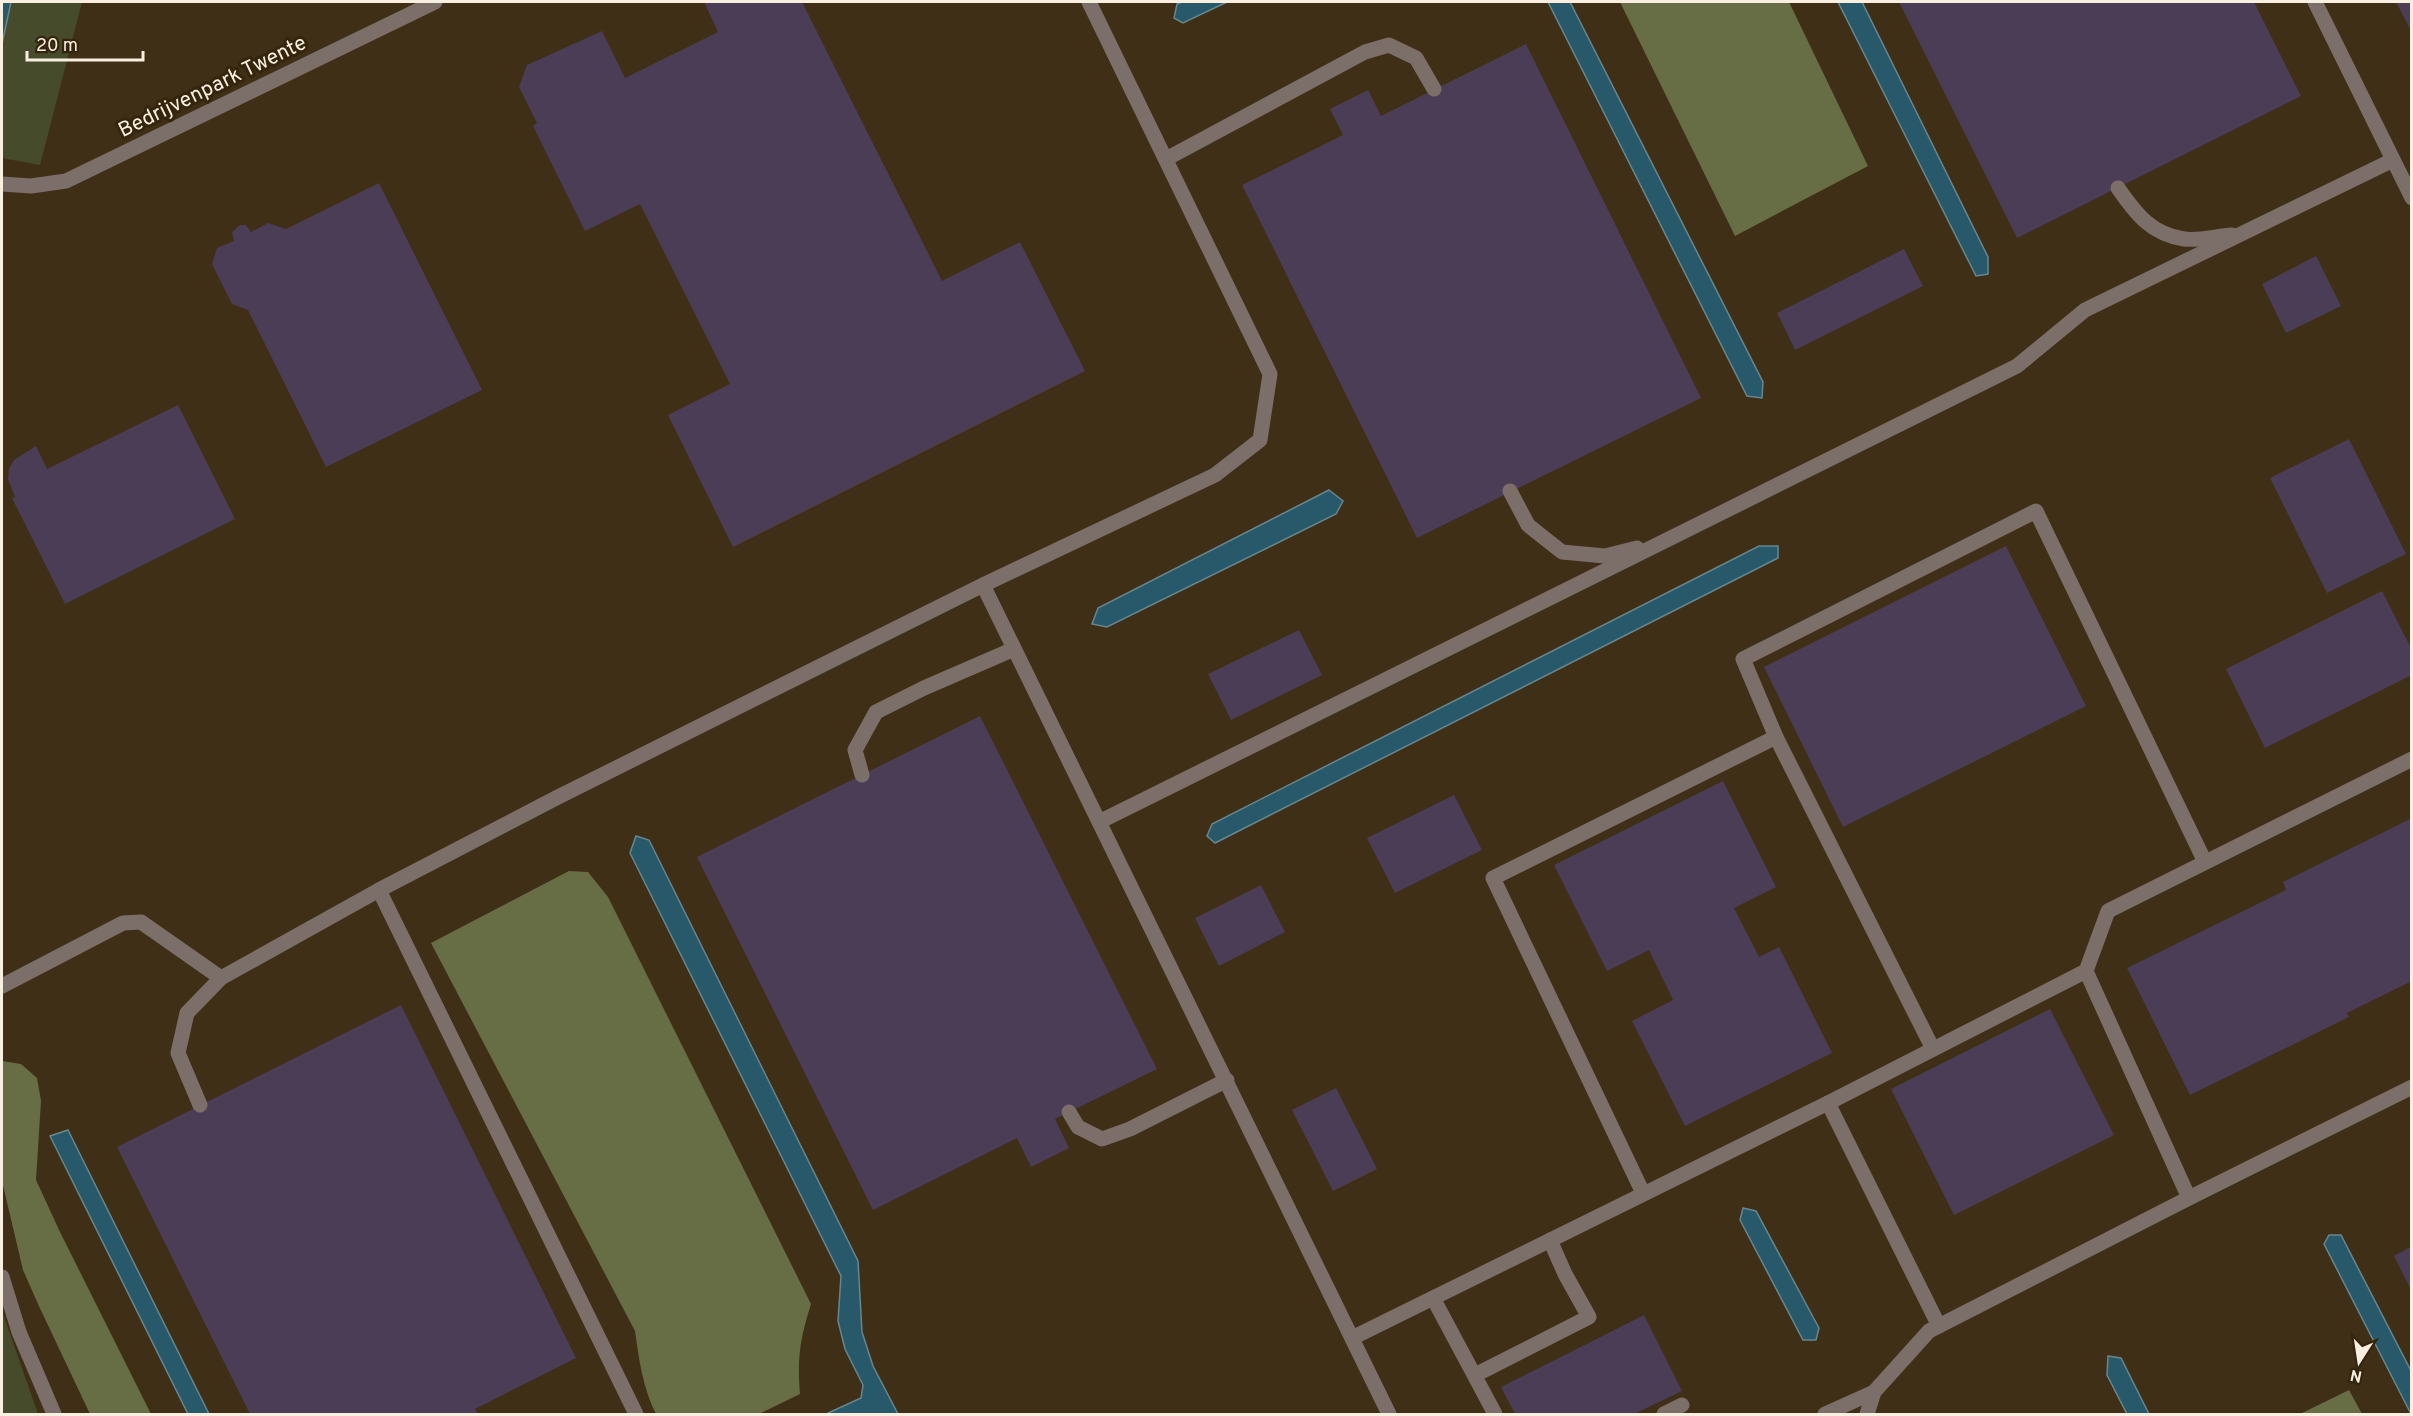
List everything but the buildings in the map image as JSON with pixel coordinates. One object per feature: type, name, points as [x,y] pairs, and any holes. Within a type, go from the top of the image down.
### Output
[{"type":"street","name":"Bedrijvenpark Twente","points":[[2,184],[31,186],[66,181],[435,2]]},
{"type":"street","points":[[200,1105],[177,1053],[187,1013],[221,978],[379,890],[558,797],[983,585],[1215,475],[1260,440],[1270,374],[1089,2]]},
{"type":"street","points":[[2315,2],[2412,198]]},
{"type":"street","points":[[1166,159],[1365,52],[1389,45],[1416,57],[1434,89]]},
{"type":"street","points":[[1099,822],[2017,366],[2085,309],[2393,160]]},
{"type":"street","points":[[2118,188],[2149,227],[2185,239],[2241,234]]},
{"type":"street","points":[[1510,491],[1528,525],[1562,552],[1605,556],[1666,540]]},
{"type":"street","points":[[1933,1049],[1776,737],[1743,658],[2036,511],[2205,862]]},
{"type":"street","points":[[983,585],[1389,1414]]},
{"type":"street","points":[[862,775],[855,750],[876,712],[924,688],[1014,649]]},
{"type":"street","points":[[1643,1193],[1493,878],[1776,737]]},
{"type":"street","points":[[1352,1338],[1828,1103],[2086,971],[2108,911],[2412,759]]},
{"type":"street","points":[[379,890],[636,1414]]},
{"type":"street","points":[[2,986],[123,923],[141,922],[221,978]]},
{"type":"street","points":[[2086,971],[2189,1198]]},
{"type":"street","points":[[1069,1112],[1078,1127],[1102,1138],[1130,1129],[1227,1080]]},
{"type":"street","points":[[1825,1414],[1874,1392],[1929,1331],[2412,1087]]},
{"type":"street","points":[[1828,1103],[1939,1326]]},
{"type":"street","points":[[1475,1375],[1589,1317],[1565,1274],[1550,1240]]},
{"type":"street","points":[[2,1277],[20,1332],[54,1414]]},
{"type":"street","points":[[1433,1298],[1495,1414]]},
{"type":"street","points":[[1867,1414],[1874,1392]]},
{"type":"street","points":[[1664,1414],[1682,1405]]},
{"type":"green space","points":[[2,2],[82,2],[40,165],[2,158]]},
{"type":"green space","points":[[1620,2],[1789,2],[1868,166],[1735,236]]},
{"type":"green space","points":[[569,871],[588,872],[608,897],[811,1304],[800,1349],[800,1394],[759,1414],[656,1414],[645,1384],[635,1331],[431,943]]},
{"type":"green space","points":[[2,1061],[21,1064],[37,1078],[41,1101],[36,1180],[151,1414],[90,1414],[23,1270],[2,1181]]},
{"type":"green space","points":[[2,1311],[38,1414],[2,1414]]},
{"type":"green space","points":[[2349,1390],[2362,1414],[2300,1414]]},
{"type":"water","points":[[2,2],[11,2],[2,44]]},
{"type":"water","points":[[1227,2],[1183,23],[1174,18],[1177,4]]},
{"type":"water","points":[[1548,2],[1570,2],[1763,382],[1762,398],[1747,396]]},
{"type":"water","points":[[1838,2],[1862,2],[1988,257],[1988,274],[1976,276]]},
{"type":"water","points":[[1329,490],[1343,501],[1336,514],[1107,627],[1092,624],[1098,608]]},
{"type":"water","points":[[1759,546],[1778,546],[1778,558],[1215,843],[1207,836],[1212,824]]},
{"type":"water","points":[[636,836],[649,840],[858,1261],[862,1332],[873,1366],[898,1414],[826,1414],[861,1398],[863,1385],[845,1349],[838,1321],[841,1276],[630,853]]},
{"type":"water","points":[[68,1130],[209,1414],[188,1414],[50,1136]]},
{"type":"water","points":[[1743,1208],[1756,1211],[1819,1328],[1816,1340],[1803,1340],[1740,1220]]},
{"type":"water","points":[[2329,1235],[2341,1235],[2411,1371],[2411,1414],[2324,1244]]},
{"type":"water","points":[[2108,1356],[2121,1358],[2149,1414],[2127,1414],[2107,1375]]}]
